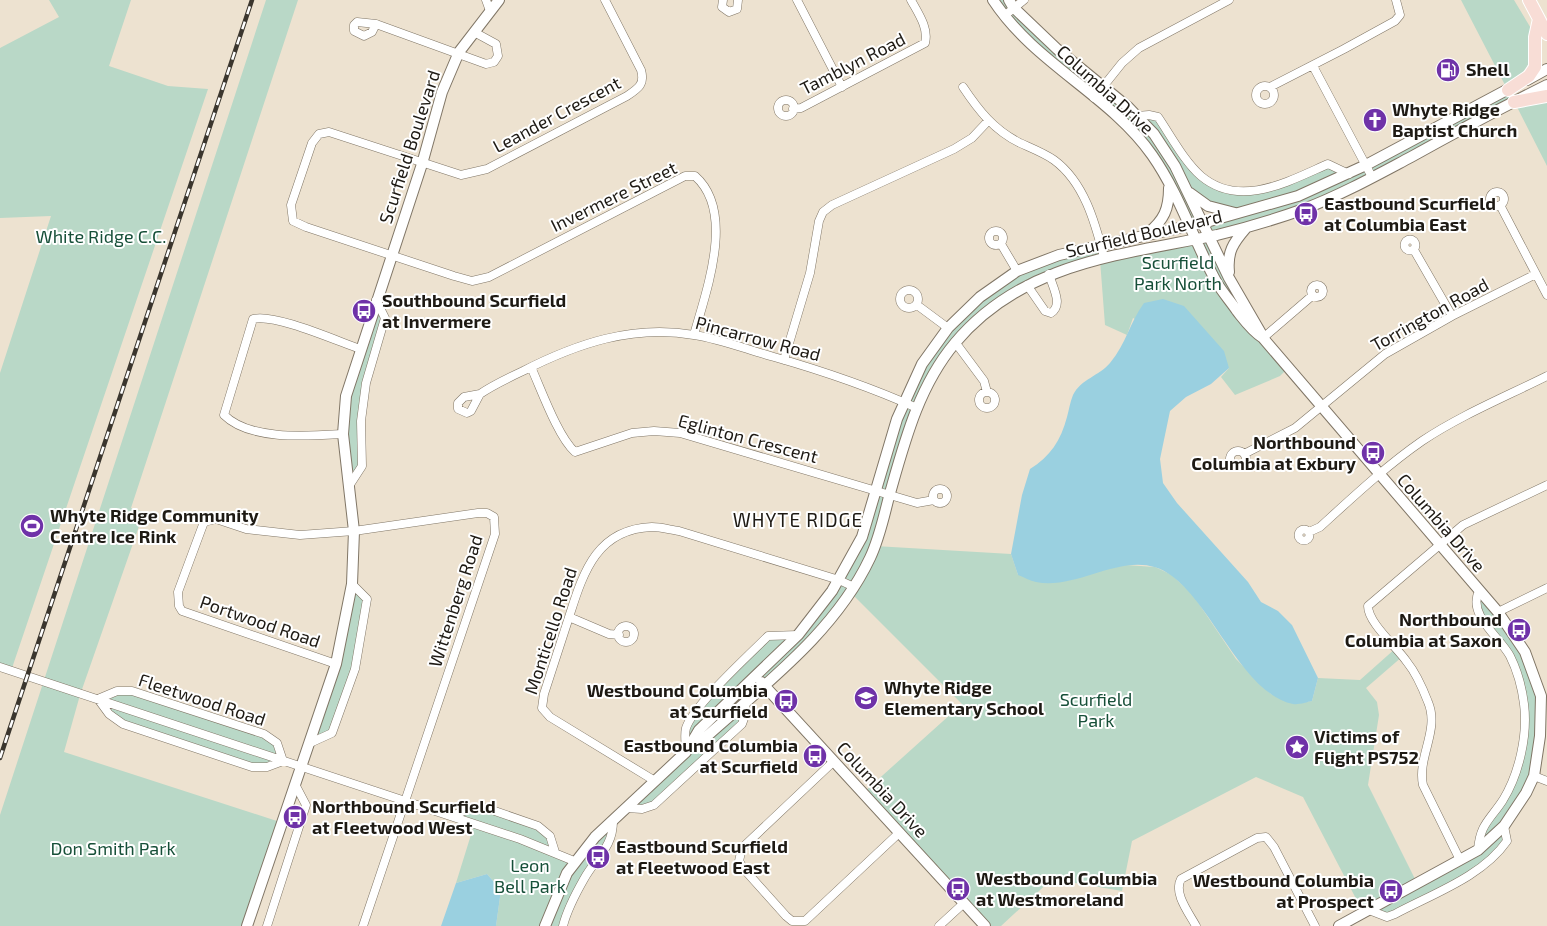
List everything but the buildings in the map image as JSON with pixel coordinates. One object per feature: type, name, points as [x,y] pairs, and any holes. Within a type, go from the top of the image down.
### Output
[{"type":"main road","points":[[1529,0],[1547,34]]},
{"type":"main road","points":[[1508,90],[1529,76],[1535,67],[1535,37],[1539,19]]},
{"type":"main road","points":[[1514,102],[1547,96]]},
{"type":"street","points":[[486,0],[490,12]]},
{"type":"street","name":"Scurfield Boulevard","points":[[247,926],[336,664],[352,584],[354,531],[343,434],[346,396],[422,164],[442,92],[459,52],[500,0]]},
{"type":"street","name":"Leander Crescent","points":[[422,164],[461,175],[475,173],[640,88],[644,79],[641,70],[605,0]]},
{"type":"street","points":[[722,0],[722,7],[729,12],[737,8],[738,0]]},
{"type":"street","points":[[797,0],[842,87]]},
{"type":"street","name":"Tamblyn Road","points":[[794,109],[842,87],[925,43],[927,35],[911,0]]},
{"type":"street","name":"Columbia Drive","points":[[993,0],[1004,16],[1045,59],[1094,98],[1143,143],[1170,184],[1218,285],[1254,332],[1263,338]]},
{"type":"street","points":[[1004,16],[1011,4],[1024,0]]},
{"type":"street","points":[[1094,98],[1122,63],[1139,48],[1229,0]]},
{"type":"street","points":[[1270,87],[1314,66],[1395,21],[1400,15],[1396,0]]},
{"type":"street","name":"Columbia Drive","points":[[1011,4],[1057,49],[1138,116],[1154,134],[1186,189],[1229,278],[1263,338],[1379,476],[1498,612],[1525,652],[1544,695],[1534,776],[1526,793],[1504,826],[1478,850],[1339,926]]},
{"type":"street","points":[[376,24],[459,52],[486,64],[497,59],[496,44],[474,32]]},
{"type":"street","points":[[1314,66],[1372,177]]},
{"type":"street","name":"Scurfield Boulevard","points":[[688,749],[699,730],[798,635],[839,580],[862,537],[903,402],[922,364],[948,328],[980,297],[1017,271],[1059,255],[1203,222],[1298,196],[1366,165],[1547,69]]},
{"type":"street","name":"Scurfield Boulevard","points":[[546,926],[556,894],[574,862],[595,837],[688,749],[706,737],[808,645],[854,587],[870,557],[881,528],[910,422],[933,373],[955,342],[990,308],[1049,274],[1104,257],[1247,228],[1306,208],[1372,177],[1547,85]]},
{"type":"street","points":[[963,87],[988,121],[1018,142],[1053,159],[1069,174],[1086,201],[1104,257]]},
{"type":"street","name":"Columbia Drive","points":[[1138,116],[1149,115],[1158,117],[1191,165],[1202,176],[1218,187]]},
{"type":"street","points":[[784,360],[810,273],[819,222],[823,212],[832,205],[954,149],[972,138],[988,121]]},
{"type":"street","points":[[391,257],[293,221],[291,205],[312,143],[319,134],[324,132],[342,136],[422,164]]},
{"type":"street","name":"Scurfield Boulevard","points":[[1218,187],[1240,192],[1270,188],[1328,164],[1348,174]]},
{"type":"street","name":"Invermere Street","points":[[391,257],[472,281],[489,276],[676,180],[685,176],[695,176],[703,184],[709,199],[716,236],[715,259],[694,335]]},
{"type":"street","points":[[1146,234],[1165,216],[1170,202],[1170,184]]},
{"type":"street","points":[[1186,189],[1208,206],[1239,213]]},
{"type":"street","points":[[1500,205],[1547,295]]},
{"type":"street","points":[[1229,278],[1228,261],[1231,245],[1247,228]]},
{"type":"street","points":[[1001,244],[1017,271]]},
{"type":"street","points":[[1414,250],[1452,316]]},
{"type":"street","points":[[1027,285],[1045,311],[1051,313],[1057,309],[1059,304],[1049,274]]},
{"type":"street","name":"Torrington Road","points":[[1244,454],[1295,428],[1385,354],[1452,316],[1536,274]]},
{"type":"street","points":[[1263,338],[1313,295]]},
{"type":"street","points":[[349,486],[362,466],[361,421],[366,384],[385,318],[376,300]]},
{"type":"street","points":[[917,305],[948,328]]},
{"type":"street","points":[[343,434],[283,437],[237,424],[224,415],[253,319],[262,317],[278,321],[360,349]]},
{"type":"street","name":"Pincarrow Road","points":[[480,394],[572,348],[611,337],[652,333],[694,335],[784,360],[860,384],[916,408]]},
{"type":"street","points":[[955,342],[984,381],[987,392]]},
{"type":"street","name":"Eglinton Crescent","points":[[531,367],[562,435],[568,446],[575,452],[632,433],[654,431],[680,433],[916,503],[934,500]]},
{"type":"street","points":[[1309,532],[1320,527],[1422,441],[1547,376]]},
{"type":"street","points":[[1460,860],[1422,785],[1422,763],[1431,731],[1429,704],[1408,663],[1368,613],[1368,606],[1462,525],[1547,484]]},
{"type":"street","name":"Wittenberg Road","points":[[354,531],[478,513],[487,513],[494,516],[496,524],[405,801]]},
{"type":"street","name":"Portwood Road","points":[[336,664],[182,611],[179,606],[178,592],[201,526],[208,519],[216,519],[246,528],[300,535],[354,531]]},
{"type":"street","name":"Monticello Road","points":[[655,781],[550,718],[542,708],[544,694],[582,577],[592,558],[607,543],[627,532],[653,527],[679,531],[839,580],[854,587]]},
{"type":"street","points":[[310,743],[332,733],[355,669],[367,598],[352,584]]},
{"type":"street","points":[[1498,612],[1547,588]]},
{"type":"street","name":"Columbia Drive","points":[[1478,850],[1480,833],[1484,824],[1506,794],[1518,763],[1523,737],[1524,705],[1519,680],[1510,656],[1478,612],[1475,599],[1479,591]]},
{"type":"street","points":[[569,617],[609,634],[619,635]]},
{"type":"street","points":[[688,749],[685,730],[693,714],[733,672],[768,636],[798,635]]},
{"type":"street","name":"Fleetwood Road","points":[[0,667],[283,762],[452,816],[554,852],[574,862]]},
{"type":"street","name":"Columbia Drive","points":[[755,675],[985,926]]},
{"type":"street","name":"Fleetwood Road","points":[[98,699],[117,691],[132,691],[264,734],[277,744],[283,762]]},
{"type":"street","name":"Fleetwood Road","points":[[98,699],[109,714],[122,724],[252,767],[267,767],[283,762]]},
{"type":"street","points":[[627,808],[642,809],[654,805],[742,724],[746,713],[746,702]]},
{"type":"street","points":[[833,762],[742,848],[739,855],[743,868],[786,916],[792,921],[805,920],[899,832]]},
{"type":"street","points":[[1534,776],[1547,782]]},
{"type":"street","points":[[267,926],[306,805],[296,786]]},
{"type":"street","points":[[363,926],[405,801]]},
{"type":"street","points":[[452,816],[471,808],[486,808],[538,826],[550,836],[554,852]]},
{"type":"street","points":[[563,926],[584,878],[609,844],[613,835],[614,821]]},
{"type":"street","name":"Columbia Drive","points":[[1369,910],[1387,917],[1490,861],[1507,841],[1504,826]]},
{"type":"street","points":[[1196,926],[1179,892],[1178,884],[1181,879],[1257,838],[1266,837],[1274,847],[1315,926]]},
{"type":"street","points":[[939,926],[964,903]]},
{"type":"green space","name":"White Ridge C.C.","points":[[49,0],[131,0],[109,66],[168,86],[208,89],[11,671],[0,667],[0,373],[51,216],[0,218],[0,48],[59,17]]},
{"type":"green space","name":"Don Smith Park","points":[[266,0],[298,0],[131,508],[144,512],[80,695],[64,752],[283,823],[247,926],[0,926],[0,815]]},
{"type":"green space","name":"Scurfield Park","points":[[993,0],[1009,0],[1137,116],[1158,117],[1191,165],[1218,187],[1270,189],[1328,164],[1349,174],[1508,90],[1514,102],[1306,208],[1210,236],[1229,278],[1288,368],[1280,376],[1235,395],[1221,377],[1229,368],[1133,318],[1127,335],[1105,325],[1100,260],[1049,274],[991,308],[933,373],[875,546],[1011,554],[1018,575],[1101,570],[1126,565],[1155,567],[1172,575],[1193,595],[1236,659],[1271,694],[1294,704],[1312,701],[1318,678],[1360,680],[1396,648],[1403,656],[1366,688],[1377,702],[1379,715],[1368,785],[1418,885],[1480,850],[1479,833],[1502,801],[1518,763],[1524,705],[1510,656],[1478,612],[1479,591],[1525,652],[1541,696],[1534,776],[1504,826],[1509,840],[1487,863],[1391,917],[1376,907],[1364,914],[1303,797],[1256,777],[1132,841],[1122,891],[1052,879],[1001,926],[985,926],[863,793],[962,704],[851,593],[746,702],[742,724],[654,805],[627,808],[686,752],[685,730],[693,714],[768,636],[798,635],[862,537],[903,402],[948,328],[1017,271],[1101,244],[1100,259],[1209,236],[1203,222],[1190,225],[1143,143],[1045,59]],"holes":[[[1198,200],[1237,213],[1203,222]]]},
{"type":"green space","points":[[1461,0],[1514,0],[1535,35],[1532,53],[1525,70],[1505,85]]},
{"type":"green space","points":[[1547,98],[1547,166],[1516,105]]},
{"type":"green space","points":[[376,300],[385,318],[366,383],[362,466],[349,486],[346,396]]},
{"type":"green space","points":[[352,584],[367,599],[355,669],[332,733],[310,743]]},
{"type":"green space","points":[[132,691],[264,734],[277,743],[283,761],[252,767],[123,724],[98,699]]},
{"type":"green space","name":"Leon Bell Park","points":[[486,808],[538,826],[550,836],[555,852],[574,861],[613,821],[613,835],[595,861],[563,926],[496,926],[501,890],[487,874],[456,883],[474,825],[452,816]]},
{"type":"water","points":[[1163,299],[1184,306],[1224,351],[1229,368],[1211,384],[1186,397],[1170,411],[1160,459],[1163,483],[1177,503],[1248,582],[1261,602],[1278,611],[1292,625],[1318,678],[1312,701],[1293,704],[1275,697],[1259,684],[1229,648],[1187,590],[1172,576],[1156,567],[1122,566],[1053,583],[1034,581],[1018,575],[1011,554],[1022,495],[1030,469],[1054,447],[1065,425],[1071,400],[1076,390],[1110,363],[1144,303]]},
{"type":"water","points":[[487,874],[501,890],[496,926],[441,926],[456,883]]},
{"type":"railway","points":[[0,758],[252,0]]},
{"type":"place","name":"Shell","points":[[1448,70]]},
{"type":"place","name":"Whyte Ridge Baptist Church","points":[[1375,120]]},
{"type":"place","name":"Eastbound Scurfield at Columbia East","points":[[1306,214]]},
{"type":"place","name":"Southbound Scurfield at Invermere","points":[[364,311]]},
{"type":"place","name":"Northbound Columbia at Exbury","points":[[1373,453]]},
{"type":"place","name":"Whyte Ridge Community Centre Ice Rink","points":[[32,526]]},
{"type":"place","name":"Northbound Columbia at Saxon","points":[[1519,630]]},
{"type":"place","name":"Whyte Ridge Elementary School","points":[[866,698]]},
{"type":"place","name":"Westbound Columbia at Scurfield","points":[[786,701]]},
{"type":"place","name":"Victims of Flight PS752","points":[[1297,747]]},
{"type":"place","name":"Eastbound Columbia at Scurfield","points":[[815,756]]},
{"type":"place","name":"Northbound Scurfield at Fleetwood West","points":[[295,817]]},
{"type":"place","name":"Eastbound Scurfield at Fleetwood East","points":[[598,857]]},
{"type":"place","name":"Westbound Columbia at Westmoreland","points":[[958,889]]},
{"type":"place","name":"Westbound Columbia at Prospect","points":[[1391,891]]},
{"type":"district","name":"WHYTE RIDGE","points":[[798,520]]},
{"type":"park label","name":"Scurfield Park North","points":[[1178,273]]}]
